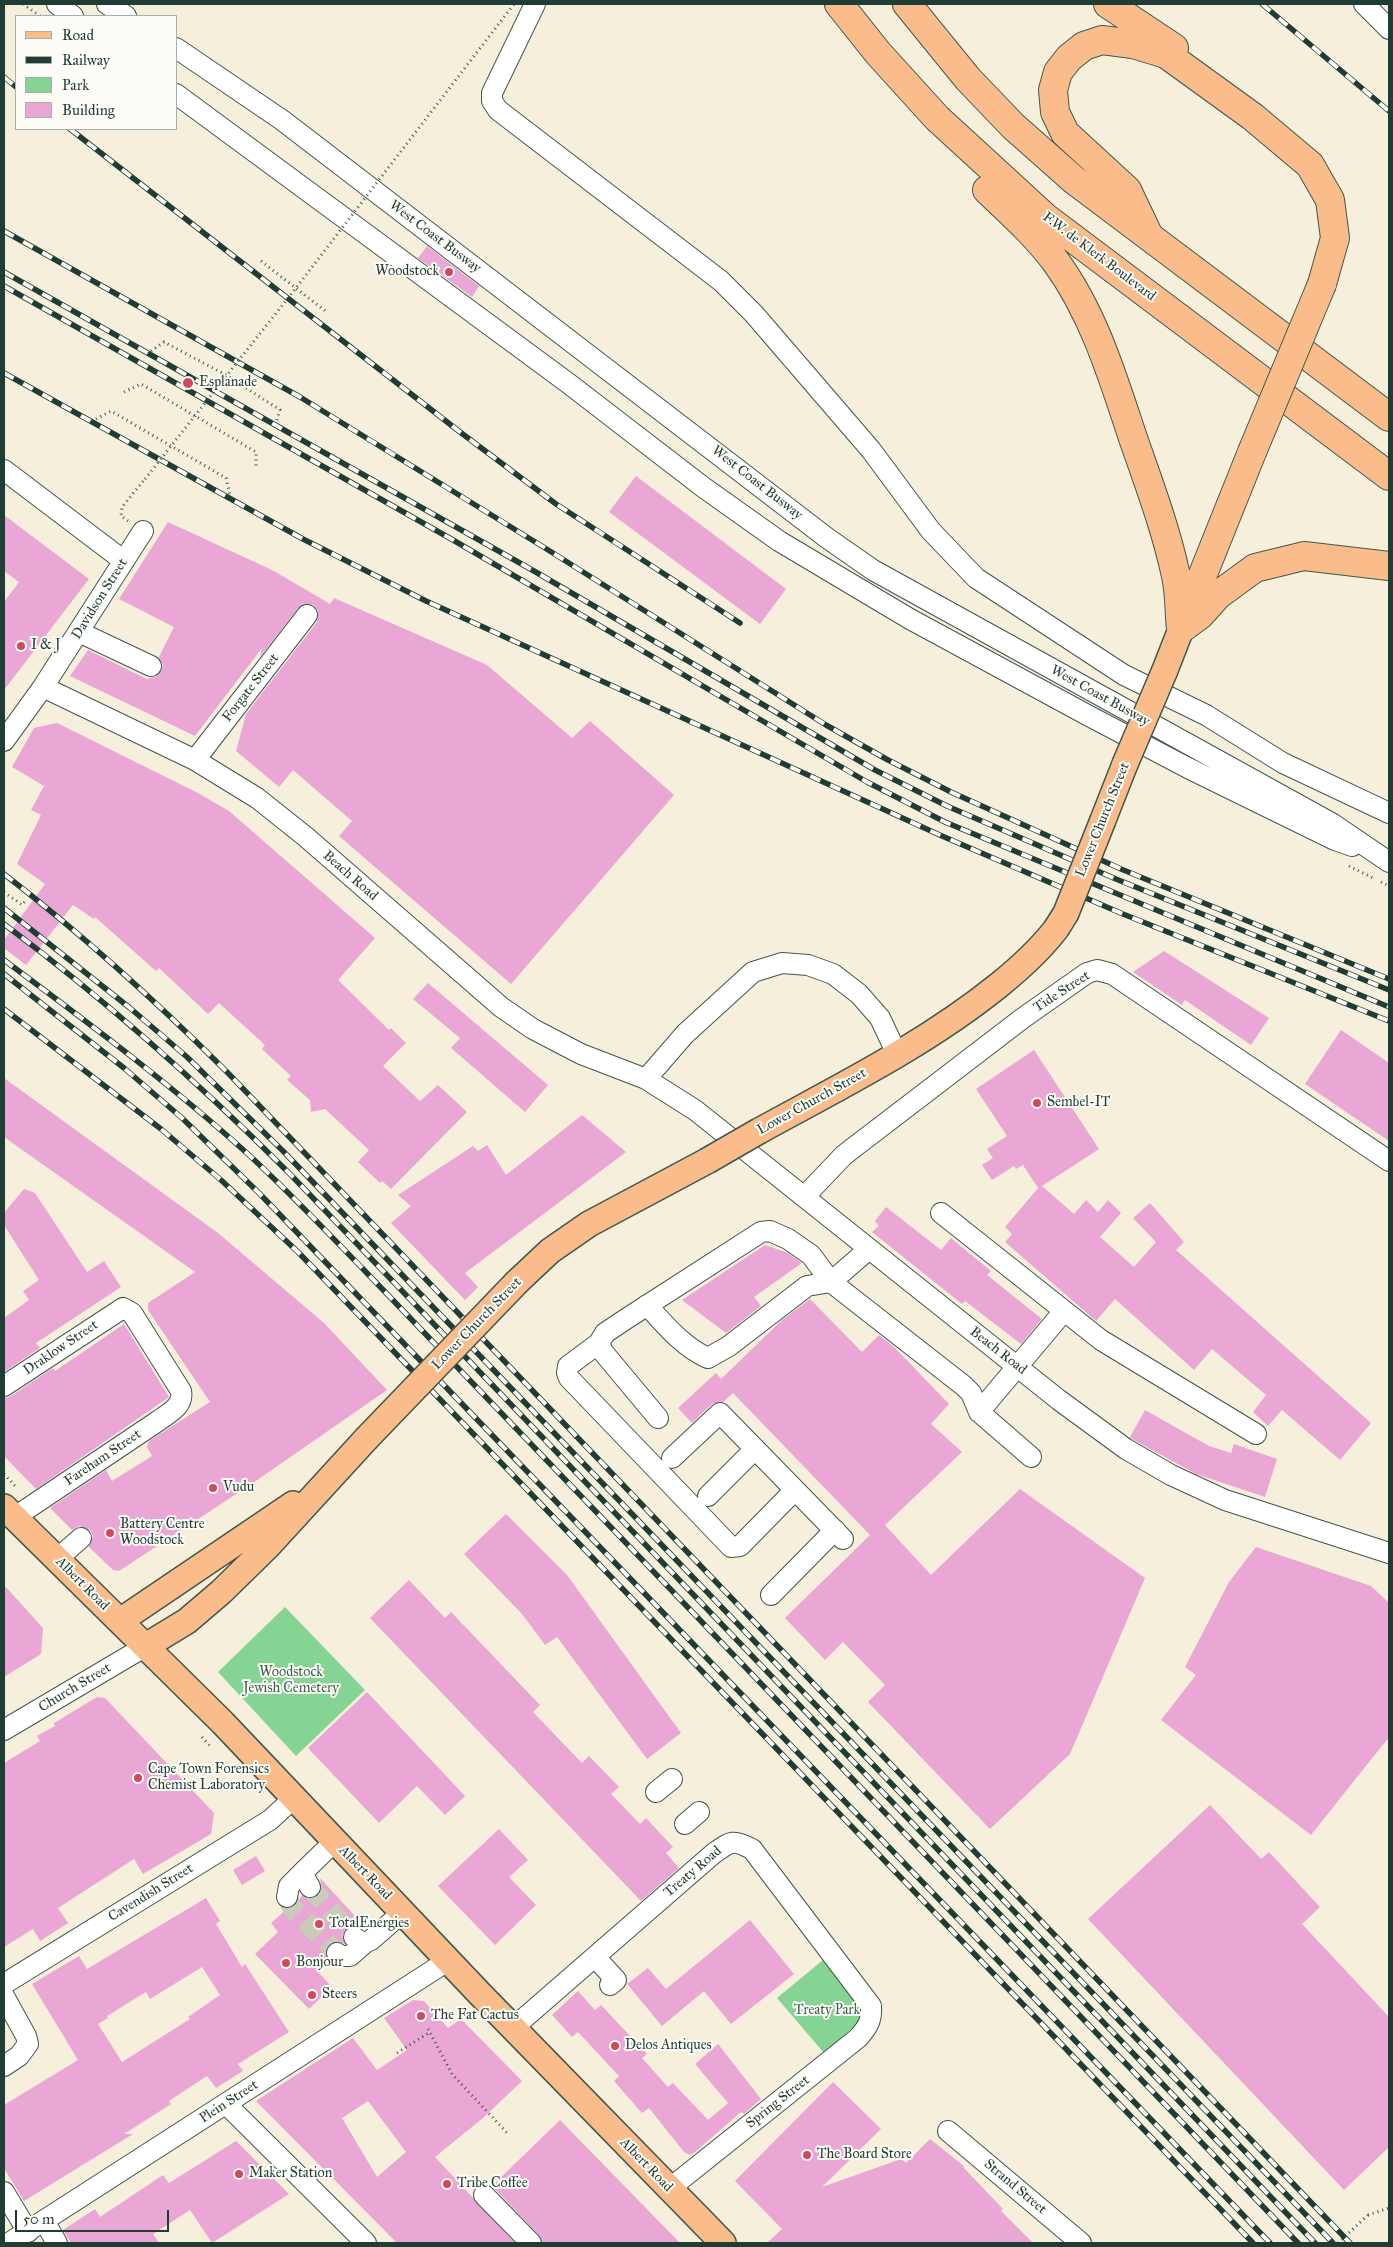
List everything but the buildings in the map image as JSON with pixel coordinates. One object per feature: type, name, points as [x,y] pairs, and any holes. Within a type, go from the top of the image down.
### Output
[{"type":"highway","name":"F.W. de Klerk Boulevard","points":[[839,4],[878,53],[937,118],[1046,218],[1389,476]]},
{"type":"highway","points":[[907,4],[968,79],[1013,126],[1074,180],[1389,417]]},
{"type":"highway","points":[[1108,4],[1181,53],[1212,86]]},
{"type":"highway","points":[[1149,236],[1127,190],[1065,133],[1055,112],[1053,90],[1058,72],[1069,58],[1084,46],[1102,40],[1133,44],[1166,54],[1212,86],[1310,165],[1330,200],[1335,238],[1322,284],[1181,629]]},
{"type":"highway","points":[[937,118],[957,159],[1040,242],[1056,262],[1082,302],[1103,351],[1165,534],[1177,579],[1181,629]]},
{"type":"highway","points":[[1181,629],[1200,615],[1218,596],[1255,568],[1304,556],[1389,566]]},
{"type":"main road","name":"Lower Church Street","points":[[146,1646],[187,1621],[221,1592],[517,1282],[550,1252],[589,1224],[707,1161],[934,1033],[977,1003],[1035,955],[1066,913],[1181,629]]},
{"type":"main road","name":"Lower Church Street","points":[[120,1621],[325,1484]]},
{"type":"main road","name":"Albert Road","points":[[9,1512],[223,1723],[334,1841],[723,2243]]},
{"type":"street","points":[[57,4],[72,15]]},
{"type":"street","points":[[107,4],[124,15]]},
{"type":"street","points":[[535,4],[492,93],[492,101],[498,110],[721,281],[754,314],[871,450],[931,531],[976,578],[1124,675],[1206,715],[1284,763],[1389,813]]},
{"type":"street","points":[[1364,4],[1389,28]]},
{"type":"street","name":"West Coast Busway","points":[[178,49],[282,120],[827,538],[873,570],[1333,824],[1383,859]]},
{"type":"street","name":"West Coast Busway","points":[[178,95],[568,383],[703,487],[779,540],[910,619],[1188,768],[1335,840],[1383,859]]},
{"type":"street","points":[[4,470],[124,562]]},
{"type":"street","name":"Davidson Street","points":[[4,740],[43,687],[143,531]]},
{"type":"street","name":"Forgate Street","points":[[195,760],[307,615]]},
{"type":"street","points":[[79,632],[151,666]]},
{"type":"street","name":"Beach Road","points":[[43,687],[195,760],[257,798],[306,837],[501,1008],[533,1029],[581,1054],[646,1079],[695,1110],[1016,1366],[1126,1448],[1171,1475],[1225,1500],[1389,1553]]},
{"type":"street","points":[[646,1079],[686,1034],[753,972],[782,962],[808,965],[834,974],[859,994],[880,1018],[897,1054]]},
{"type":"street","name":"Tide Street","points":[[804,1197],[844,1155],[1023,1018],[1087,973],[1097,970],[1112,974],[1389,1161]]},
{"type":"street","points":[[941,1214],[1101,1340],[1256,1434]]},
{"type":"street","points":[[795,1490],[740,1546],[731,1547],[569,1378],[567,1372],[568,1366],[600,1343],[605,1333],[761,1232],[770,1231],[788,1239],[811,1255],[831,1282],[964,1386],[971,1393],[980,1412],[1031,1457]]},
{"type":"street","points":[[647,1305],[668,1329],[699,1354],[708,1358],[729,1346],[807,1286],[831,1282],[869,1249]]},
{"type":"street","name":"Draklow Street","points":[[4,1386],[117,1310],[126,1309],[132,1313],[181,1391]]},
{"type":"street","points":[[980,1412],[1016,1366],[1064,1312]]},
{"type":"street","points":[[600,1343],[603,1352],[658,1418]]},
{"type":"street","name":"Fareham Street","points":[[9,1512],[176,1408],[182,1400],[181,1391]]},
{"type":"street","points":[[672,1458],[720,1414],[839,1535],[771,1595]]},
{"type":"street","points":[[708,1496],[755,1449]]},
{"type":"street","points":[[57,1559],[81,1538]]},
{"type":"street","name":"Church Street","points":[[4,1730],[146,1646]]},
{"type":"street","points":[[656,1792],[672,1779]]},
{"type":"street","name":"Cavendish Street","points":[[4,1984],[270,1820],[294,1798]]},
{"type":"street","points":[[287,1897],[289,1886],[306,1880],[334,1841]]},
{"type":"street","name":"Treaty Road","points":[[514,2027],[713,1854],[728,1843],[736,1842],[752,1850],[871,2006]]},
{"type":"street","points":[[337,1953],[341,1956],[350,1956],[360,1940],[403,1912]]},
{"type":"street","points":[[595,1957],[614,1974]]},
{"type":"street","name":"Plein Street","points":[[9,2243],[449,1960]]},
{"type":"street","points":[[4,1996],[26,2036],[28,2044],[19,2056],[4,2066]]},
{"type":"street","name":"Spring Street","points":[[670,2189],[858,2038],[868,2028],[872,2016],[871,2006]]},
{"type":"street","points":[[226,2104],[366,2243]]},
{"type":"street","name":"Strand Street","points":[[948,2130],[1081,2243]]},
{"type":"street","points":[[4,2192],[28,2232]]},
{"type":"street","points":[[484,2195],[531,2243]]},
{"type":"street","points":[[44,2221],[57,2243]]},
{"type":"path","points":[[23,4],[39,15]]},
{"type":"path","points":[[122,508],[296,288],[514,4]]},
{"type":"path","points":[[262,261],[328,313]]},
{"type":"path","points":[[152,351],[164,342],[226,375],[280,410],[276,422]]},
{"type":"path","points":[[124,392],[141,384],[195,414],[256,452],[256,466]]},
{"type":"path","points":[[96,419],[111,411],[172,445],[226,478],[230,495]]},
{"type":"path","points":[[4,892],[22,905],[27,899]]},
{"type":"path","points":[[397,2053],[429,2030],[452,2074],[509,2135]]},
{"type":"path","points":[[1338,2243],[1368,2215],[1389,2208]]},
{"type":"green space","name":"Woodstock Jewish Cemetery","points":[[285,1607],[365,1690],[296,1756],[218,1672]]},
{"type":"green space","name":"Treaty Park","points":[[823,1960],[861,2007],[861,2020],[824,2053],[777,1998]]},
{"type":"tunnel","points":[[310,1887],[354,1937]]},
{"type":"tunnel","points":[[287,1897],[293,1909],[337,1953]]},
{"type":"railway","points":[[1262,4],[1389,111]]},
{"type":"railway","points":[[4,77],[15,86]]},
{"type":"railway","points":[[71,130],[460,432],[556,504],[740,623]]},
{"type":"railway","points":[[4,231],[300,397],[545,548],[826,725],[888,760],[951,792],[1121,869],[1389,979]]},
{"type":"railway","points":[[4,272],[534,571],[875,770],[947,806],[1116,879],[1389,990]]},
{"type":"railway","points":[[4,286],[453,540],[867,782],[945,822],[1389,1007]]},
{"type":"railway","points":[[4,373],[303,539],[426,601],[942,836],[1123,914],[1389,1021]]},
{"type":"railway","points":[[4,874],[119,970],[228,1073],[1350,2243]]},
{"type":"railway","points":[[4,908],[130,1008],[187,1057],[284,1152],[1333,2243]]},
{"type":"railway","points":[[4,924],[79,982],[152,1044],[290,1174],[1315,2243]]},
{"type":"railway","points":[[4,960],[160,1079],[220,1129],[293,1197],[1298,2243]]},
{"type":"railway","points":[[4,974],[124,1068],[182,1118],[259,1193],[1270,2243]]},
{"type":"railway","points":[[4,1009],[161,1129],[221,1180],[298,1252],[1253,2243]]},
{"type":"place","name":"Woodstock","points":[[449,272]]},
{"type":"place","name":"Esplanade","points":[[188,383]]},
{"type":"place","name":"I & J","points":[[21,646]]},
{"type":"place","name":"Sembel-IT","points":[[1037,1103]]},
{"type":"place","name":"Vudu","points":[[213,1488]]},
{"type":"place","name":"Battery Centre Woodstock","points":[[110,1533]]},
{"type":"place","name":"Cape Town Forensics Chemist Laboratory","points":[[138,1778]]},
{"type":"place","name":"TotalEnergies","points":[[319,1924]]},
{"type":"place","name":"Bonjour","points":[[286,1963]]},
{"type":"place","name":"Steers","points":[[312,1995]]},
{"type":"place","name":"The Fat Cactus","points":[[421,2016]]},
{"type":"place","name":"Delos Antiques","points":[[615,2046]]},
{"type":"place","name":"The Board Store","points":[[807,2155]]},
{"type":"place","name":"Maker Station","points":[[239,2174]]},
{"type":"place","name":"Tribe Coffee","points":[[447,2184]]}]
